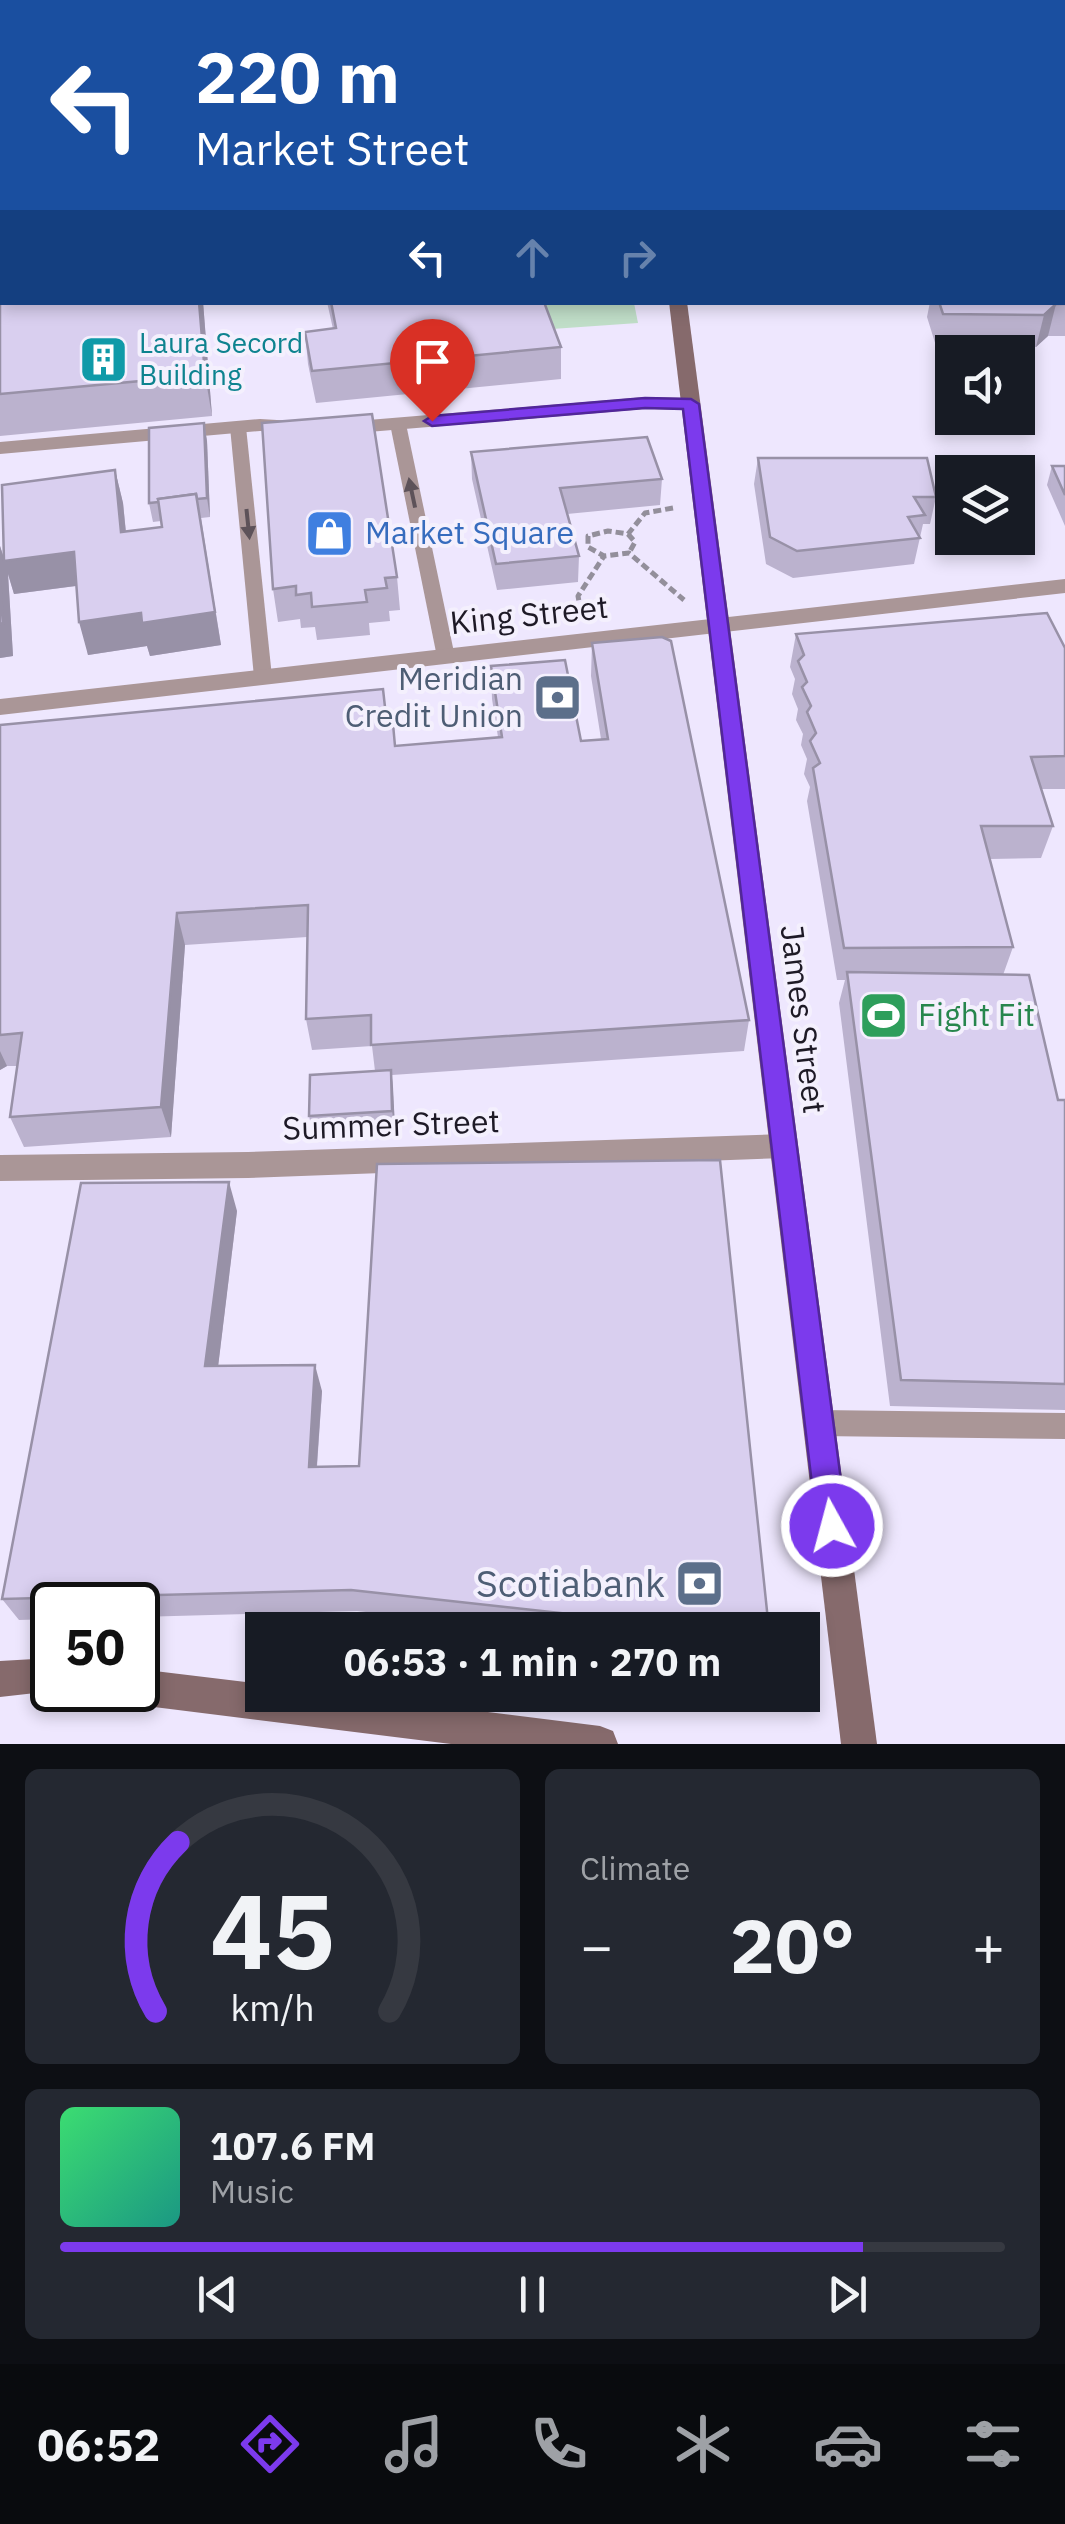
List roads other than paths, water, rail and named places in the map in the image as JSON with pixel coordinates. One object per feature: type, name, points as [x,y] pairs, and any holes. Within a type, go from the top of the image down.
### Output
[{"type":"main road","name":"James Street","points":[[678,305],[860,1744]]},
{"type":"main road","points":[[0,1679],[30,1677]]},
{"type":"main road","points":[[160,1690],[600,1744]]},
{"type":"street","points":[[0,448],[238,427],[322,429],[645,403],[691,404]]},
{"type":"street","name":"King Street","points":[[0,707],[1065,586]]},
{"type":"street","name":"Summer Street","points":[[0,1168],[248,1165],[784,1146]]},
{"type":"lane","points":[[398,424],[446,657]]},
{"type":"lane","points":[[238,427],[263,677]]},
{"type":"lane","points":[[819,1423],[1065,1426]]},
{"type":"place","name":"Laura Secord Building","points":[[104,359]]},
{"type":"place","name":"Market Square","points":[[330,533]]},
{"type":"place","name":"Meridian Credit Union","points":[[558,697]]},
{"type":"place","name":"Fight Fit","points":[[883,1015]]},
{"type":"place","name":"Scotiabank","points":[[700,1584]]}]
